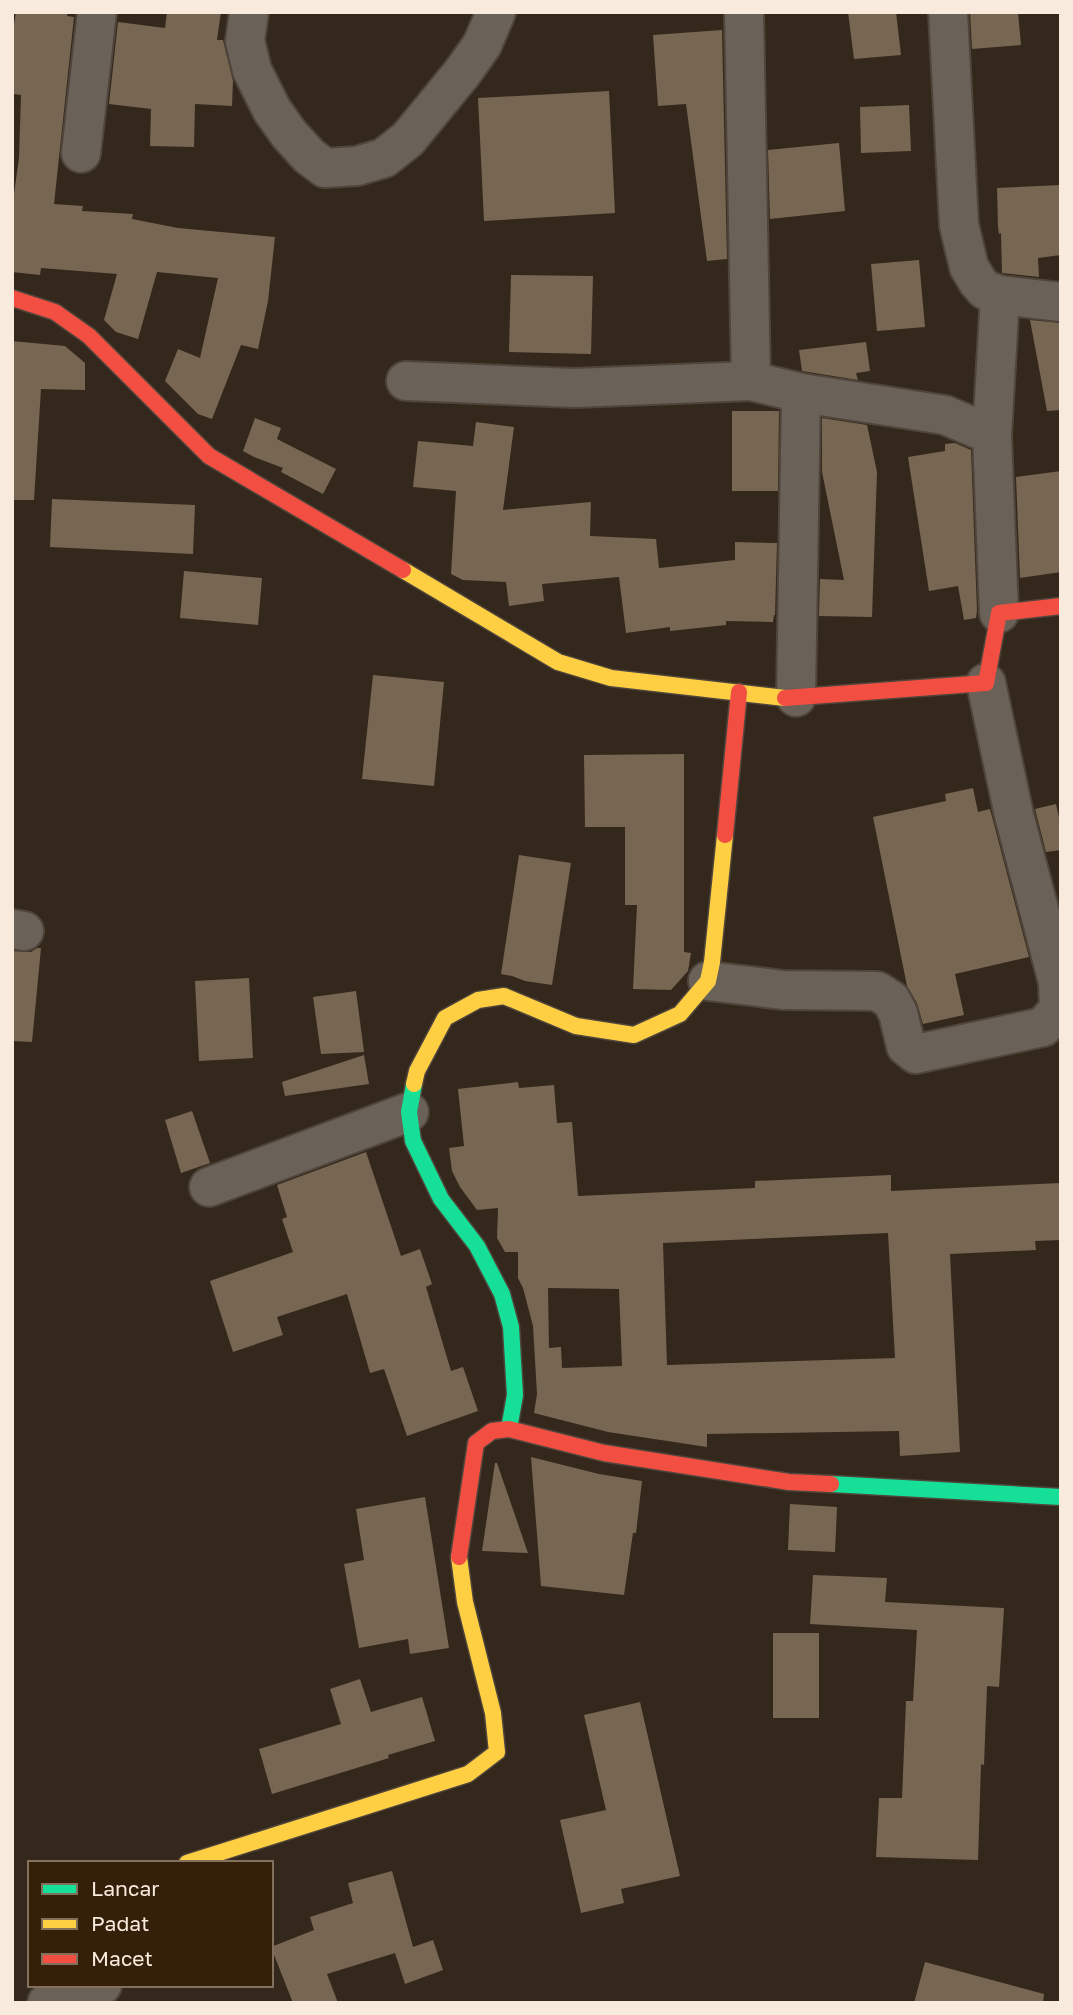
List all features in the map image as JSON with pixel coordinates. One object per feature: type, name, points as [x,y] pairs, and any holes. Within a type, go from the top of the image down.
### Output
[{"type":"street","points":[[80,153],[97,12]]},
{"type":"street","points":[[249,12],[245,41],[252,71],[272,110],[289,134],[309,156],[326,168],[357,166],[384,158],[408,139],[462,73],[482,44],[496,12]]},
{"type":"street","points":[[744,12],[751,381]]},
{"type":"street","points":[[948,12],[959,225],[969,267],[985,290],[1000,295],[1061,302]]},
{"type":"street","points":[[708,981],[783,990],[877,991],[891,1000],[898,1013],[906,1046],[916,1054],[1043,1027],[1059,1009],[1058,982],[1014,815],[986,683],[999,612],[992,435],[1000,295]]},
{"type":"street","points":[[12,298],[55,312],[89,336],[209,456],[558,662],[611,678],[784,698],[986,683]]},
{"type":"street","points":[[406,380],[574,388],[751,381],[801,393],[945,415],[992,435]]},
{"type":"street","points":[[796,697],[801,393]]},
{"type":"street","points":[[999,612],[1061,606]]},
{"type":"street","points":[[509,1429],[515,1395],[511,1327],[502,1294],[477,1246],[441,1199],[414,1141],[409,1112],[417,1071],[445,1018],[478,1000],[504,996],[576,1026],[634,1035],[680,1014],[708,981],[712,962],[739,692]]},
{"type":"street","points":[[209,1186],[409,1112]]},
{"type":"street","points":[[193,1861],[468,1774],[497,1752],[493,1713],[465,1602],[459,1556],[476,1443],[492,1431],[509,1429],[604,1453],[789,1482],[1061,1497]]},
{"type":"street","points":[[47,2003],[96,1987]]},
{"type":"building","points":[[16,12],[68,12],[67,16],[74,17],[54,204],[83,206],[82,211],[133,214],[132,219],[178,228],[275,237],[268,301],[258,349],[241,345],[212,419],[198,414],[165,381],[178,349],[200,358],[218,278],[157,272],[138,339],[116,332],[104,320],[117,274],[41,268],[40,275],[12,272],[12,208],[19,158],[21,95],[12,94],[12,37]]},
{"type":"building","points":[[167,12],[221,12],[217,40],[223,40],[233,81],[232,106],[195,104],[194,147],[150,146],[151,109],[109,104],[118,22],[165,28]]},
{"type":"building","points":[[848,12],[896,12],[901,55],[854,59]]},
{"type":"building","points":[[970,12],[1018,12],[1021,45],[972,49]]},
{"type":"building","points":[[722,30],[727,259],[707,261],[686,104],[658,106],[653,35]]},
{"type":"building","points":[[609,91],[615,213],[484,221],[478,98]]},
{"type":"building","points":[[909,105],[911,151],[861,153],[860,107]]},
{"type":"building","points":[[839,143],[845,211],[770,219],[768,150]]},
{"type":"building","points":[[1061,185],[1061,255],[1038,258],[1039,277],[1002,273],[997,188]]},
{"type":"building","points":[[919,260],[925,327],[877,331],[871,264]]},
{"type":"building","points":[[511,275],[593,276],[591,354],[509,352]]},
{"type":"building","points":[[1030,320],[1061,323],[1061,410],[1047,411]]},
{"type":"building","points":[[12,341],[65,346],[85,363],[85,390],[41,389],[34,500],[12,500]]},
{"type":"building","points":[[866,342],[870,371],[856,373],[858,380],[802,371],[799,350]]},
{"type":"building","points":[[732,411],[779,411],[778,491],[732,491]]},
{"type":"building","points":[[255,418],[281,428],[277,439],[336,469],[323,494],[281,472],[283,468],[243,451]]},
{"type":"building","points":[[822,418],[867,425],[877,472],[872,617],[819,616],[820,579],[844,580],[822,472]]},
{"type":"building","points":[[476,422],[514,427],[503,510],[591,502],[590,536],[656,539],[659,568],[735,560],[735,542],[777,543],[773,622],[726,621],[726,625],[670,631],[670,627],[626,633],[619,577],[542,584],[544,601],[509,606],[506,582],[463,580],[451,574],[456,491],[413,487],[418,441],[473,446]]},
{"type":"building","points":[[955,443],[971,450],[977,611],[976,618],[964,620],[958,586],[929,591],[908,457],[945,451],[945,444]]},
{"type":"building","points":[[1061,471],[1061,572],[1020,578],[1016,477]]},
{"type":"building","points":[[52,499],[195,505],[193,554],[50,547]]},
{"type":"building","points":[[184,571],[262,578],[258,625],[180,618]]},
{"type":"building","points":[[373,675],[444,682],[434,786],[362,779]]},
{"type":"building","points":[[684,754],[684,952],[691,953],[688,971],[671,990],[633,989],[637,905],[625,905],[625,827],[585,827],[584,755]]},
{"type":"building","points":[[973,788],[978,812],[990,809],[1029,957],[955,974],[964,1015],[923,1024],[917,1003],[907,986],[873,817],[946,801],[945,794]]},
{"type":"building","points":[[1056,804],[1061,827],[1061,850],[1046,852],[1035,809]]},
{"type":"building","points":[[519,855],[571,863],[552,985],[501,974]]},
{"type":"building","points":[[41,948],[32,1042],[12,1041],[12,951],[31,952]]},
{"type":"building","points":[[249,978],[253,1058],[199,1061],[195,981]]},
{"type":"building","points":[[356,991],[364,1052],[321,1054],[313,997]]},
{"type":"building","points":[[364,1055],[369,1084],[285,1096],[282,1082]]},
{"type":"building","points":[[518,1082],[519,1088],[554,1085],[557,1123],[572,1122],[578,1196],[755,1188],[755,1181],[891,1175],[891,1191],[1061,1183],[1061,1240],[1035,1241],[1036,1250],[950,1254],[960,1452],[900,1456],[899,1431],[707,1434],[707,1447],[608,1432],[534,1413],[537,1394],[533,1326],[518,1278],[518,1252],[505,1252],[497,1238],[498,1208],[477,1210],[452,1171],[449,1148],[464,1146],[458,1089]],"holes":[[[888,1233],[895,1358],[667,1365],[663,1243]],[[548,1288],[619,1289],[622,1366],[562,1368],[561,1347],[549,1348]]]},
{"type":"building","points":[[192,1111],[210,1163],[181,1173],[165,1120]]},
{"type":"building","points":[[366,1152],[401,1256],[420,1249],[432,1284],[426,1287],[451,1371],[463,1367],[478,1411],[407,1436],[384,1369],[370,1373],[347,1294],[277,1317],[283,1335],[233,1352],[210,1281],[293,1252],[282,1219],[287,1217],[277,1185]]},
{"type":"building","points":[[531,1457],[599,1474],[642,1481],[636,1533],[633,1533],[624,1595],[541,1586]]},
{"type":"building","points":[[497,1463],[528,1553],[482,1551]]},
{"type":"building","points":[[425,1497],[449,1648],[410,1654],[408,1639],[359,1648],[344,1564],[364,1560],[356,1509]]},
{"type":"building","points":[[790,1504],[837,1507],[835,1552],[788,1550]]},
{"type":"building","points":[[813,1575],[887,1578],[885,1602],[1004,1608],[999,1687],[987,1686],[978,1860],[876,1857],[879,1798],[902,1798],[906,1701],[913,1701],[917,1630],[810,1624]]},
{"type":"building","points":[[773,1633],[819,1633],[819,1718],[773,1718]]},
{"type":"building","points":[[360,1679],[371,1712],[422,1697],[435,1741],[272,1794],[259,1749],[341,1724],[330,1689]]},
{"type":"building","points":[[640,1702],[680,1876],[621,1889],[624,1903],[581,1913],[560,1820],[606,1810],[584,1715]]},
{"type":"building","points":[[392,1871],[413,1947],[433,1940],[443,1970],[405,1984],[395,1953],[327,1974],[338,2003],[293,2003],[273,1946],[314,1930],[310,1917],[353,1903],[348,1883]]},
{"type":"building","points":[[925,1962],[1044,1994],[1043,2003],[914,2003]]},
{"type":"traffic: fast","points":[[414,1084],[409,1112],[413,1141],[441,1199],[477,1246],[502,1294],[511,1327],[515,1395],[509,1429]]},
{"type":"traffic: fast","points":[[831,1484],[1061,1497]]},
{"type":"traffic: slow","points":[[403,570],[558,662],[611,678],[785,698]]},
{"type":"traffic: slow","points":[[414,1084],[417,1071],[445,1018],[478,1000],[504,996],[576,1026],[634,1035],[680,1014],[708,981],[725,835]]},
{"type":"traffic: slow","points":[[193,1861],[468,1774],[497,1752],[493,1713],[465,1602],[459,1557]]},
{"type":"traffic: jam","points":[[12,298],[55,312],[89,336],[209,456],[403,570]]},
{"type":"traffic: jam","points":[[785,698],[986,683],[999,613],[1061,606]]},
{"type":"traffic: jam","points":[[725,835],[739,692]]},
{"type":"traffic: jam","points":[[459,1557],[476,1443],[492,1431],[509,1429],[604,1453],[789,1482],[831,1484]]}]
